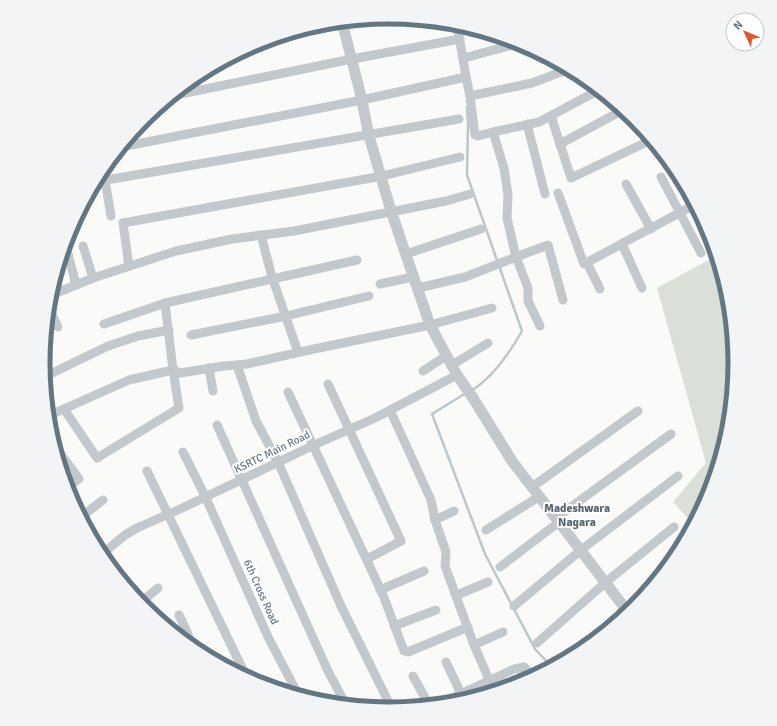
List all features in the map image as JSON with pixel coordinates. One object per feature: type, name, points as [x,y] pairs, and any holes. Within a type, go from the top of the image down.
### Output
[{"type":"street","points":[[343,27],[362,100],[369,136],[382,176],[391,211],[430,326],[465,387],[512,461],[624,607]]},
{"type":"street","points":[[459,32],[475,135],[478,136],[539,122],[594,93]]},
{"type":"street","points":[[182,94],[352,59],[460,39]]},
{"type":"street","points":[[462,56],[468,57],[508,46]]},
{"type":"street","points":[[470,96],[532,83],[562,71]]},
{"type":"street","points":[[129,145],[362,100],[466,77]]},
{"type":"street","points":[[560,144],[617,113]]},
{"type":"street","points":[[551,116],[570,178],[646,142]]},
{"type":"street","points":[[111,216],[105,180],[369,136],[459,119]]},
{"type":"street","points":[[527,124],[545,194]]},
{"type":"street","points":[[493,132],[504,168],[508,194],[507,218],[516,257],[528,288],[528,301],[540,326]]},
{"type":"street","points":[[129,266],[123,223],[382,176],[460,157]]},
{"type":"street","points":[[661,177],[701,253]]},
{"type":"street","points":[[626,184],[651,229]]},
{"type":"street","points":[[558,193],[584,264],[587,263],[600,289]]},
{"type":"street","points":[[57,293],[93,278],[176,251],[232,239],[294,230],[446,201],[470,194]]},
{"type":"street","points":[[587,263],[690,207]]},
{"type":"street","points":[[406,254],[481,229]]},
{"type":"street","points":[[261,235],[272,280],[298,352]]},
{"type":"street","points":[[622,244],[642,288]]},
{"type":"street","points":[[418,288],[465,277],[548,245],[563,300]]},
{"type":"street","points":[[84,246],[93,278]]},
{"type":"street","points":[[68,251],[76,285]]},
{"type":"street","points":[[104,324],[165,303],[357,260]]},
{"type":"street","points":[[380,284],[413,277]]},
{"type":"street","points":[[191,335],[286,316],[369,296]]},
{"type":"street","points":[[64,409],[98,458],[179,408],[172,370],[165,303]]},
{"type":"street","points":[[53,414],[129,380],[172,370],[180,373],[236,365],[430,326],[492,308]]},
{"type":"street","points":[[53,316],[58,327]]},
{"type":"street","points":[[50,374],[108,346],[138,336],[169,330]]},
{"type":"street","points":[[423,371],[452,365],[488,342]]},
{"type":"street","points":[[236,365],[256,421],[278,462],[340,606],[388,702]]},
{"type":"street","name":"KSRTC Main Road","points":[[107,550],[125,535],[137,528],[390,410],[452,365]]},
{"type":"street","points":[[209,368],[213,391]]},
{"type":"street","points":[[328,384],[401,541],[367,559]]},
{"type":"street","points":[[288,392],[367,559],[404,651],[408,652],[468,627]]},
{"type":"street","points":[[390,410],[431,500],[435,520],[446,552],[445,566],[457,595],[474,645],[491,686]]},
{"type":"street","points":[[532,487],[638,411]]},
{"type":"street","points":[[217,425],[328,671],[343,699]]},
{"type":"street","points":[[500,567],[558,520],[671,434]]},
{"type":"street","name":"6th Cross Road","points":[[183,452],[205,496],[269,639],[295,688]]},
{"type":"street","points":[[63,459],[80,480],[72,485]]},
{"type":"street","points":[[147,471],[243,669]]},
{"type":"street","points":[[514,606],[581,550],[678,476]]},
{"type":"street","points":[[486,530],[540,496]]},
{"type":"street","points":[[84,514],[103,500]]},
{"type":"street","points":[[435,520],[454,511]]},
{"type":"street","points":[[537,643],[606,582],[674,527]]},
{"type":"street","points":[[380,590],[424,571]]},
{"type":"street","points":[[457,595],[488,582]]},
{"type":"street","points":[[145,598],[158,588]]},
{"type":"street","points":[[394,626],[436,610]]},
{"type":"street","points":[[179,615],[184,633]]},
{"type":"street","points":[[474,645],[503,632]]},
{"type":"street","points":[[446,662],[460,694]]},
{"type":"street","points":[[472,691],[514,669],[524,667],[528,671]]},
{"type":"street","points":[[413,676],[426,700]]},
{"type":"shaded area","points":[[711,259],[725,319],[728,363],[725,407],[710,472],[689,520],[673,502],[706,463],[657,288]]},
{"type":"waterway","points":[[467,107],[467,175],[522,331],[500,364],[486,379],[471,391]]},
{"type":"waterway","points":[[466,393],[432,414],[485,554],[535,649],[547,662]]},
{"type":"district","name":"Madeshwara Nagara","points":[[577,515]]}]
